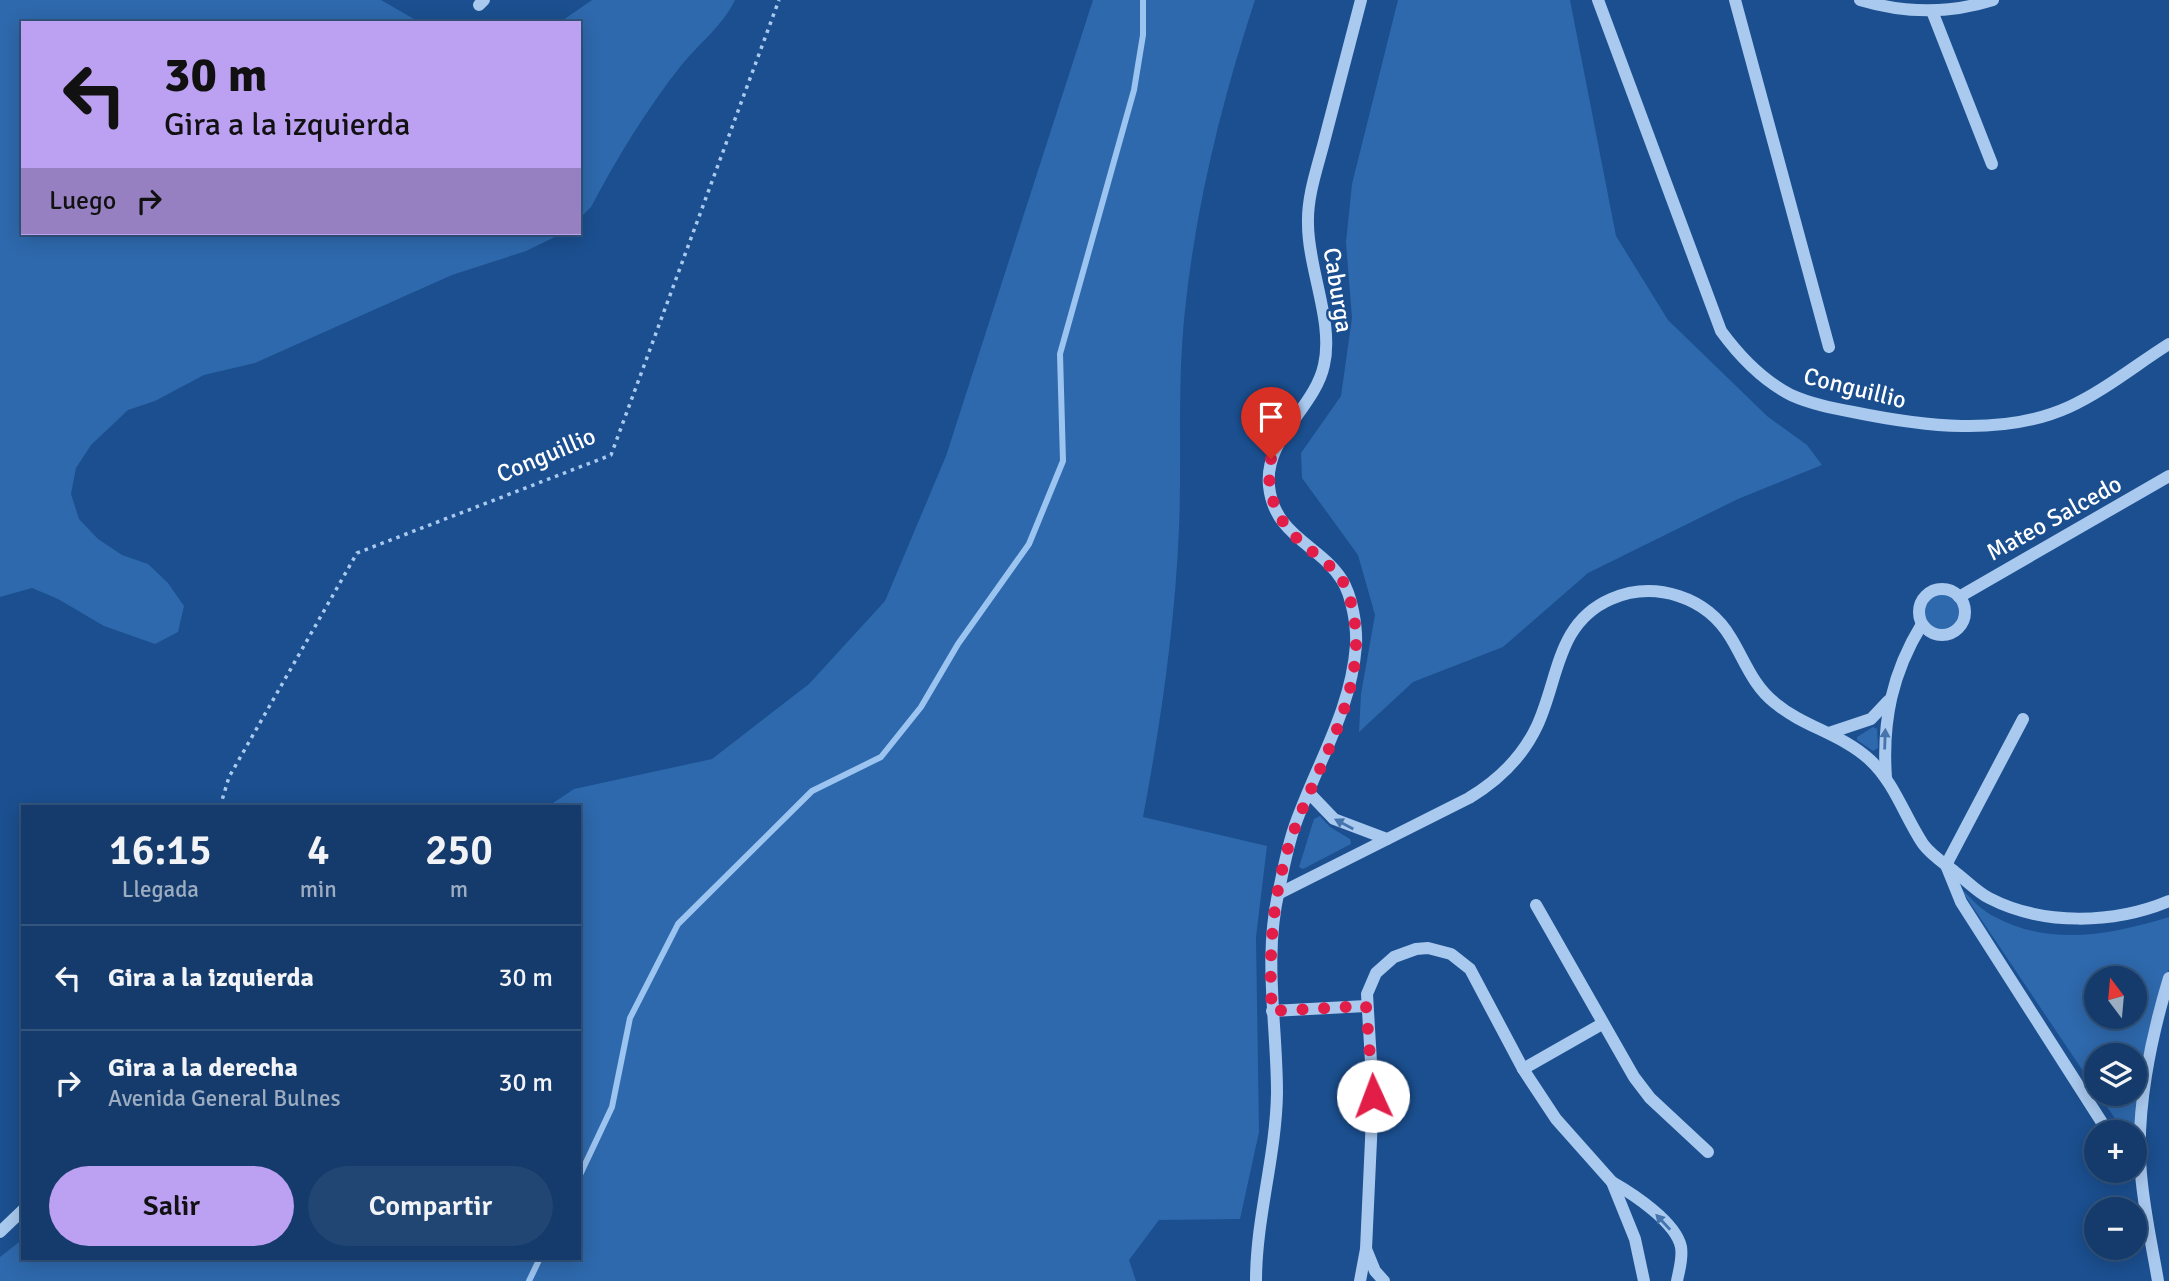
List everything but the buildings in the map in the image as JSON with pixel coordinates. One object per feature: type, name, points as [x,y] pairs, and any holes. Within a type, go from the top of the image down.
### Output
[{"type":"street","name":"Caburga","points":[[1256,1281],[1256,1258],[1272,1164],[1277,1093],[1269,966],[1278,894],[1294,829],[1347,702],[1356,644],[1355,624],[1341,579],[1296,539],[1274,507],[1268,482],[1275,450],[1317,385],[1325,362],[1326,337],[1309,247],[1308,204],[1360,0]]},
{"type":"street","name":"Conguillio","points":[[1598,0],[1721,331],[1745,361],[1774,385],[1811,403],[1900,422],[1939,426],[2005,422],[2069,407],[2169,344]]},
{"type":"street","points":[[1735,0],[1829,346]]},
{"type":"street","points":[[1860,0],[1932,10],[1993,0]]},
{"type":"street","points":[[1932,10],[1992,164]]},
{"type":"street","name":"Mateo Salcedo","points":[[1959,597],[2169,477]]},
{"type":"street","points":[[1886,778],[1885,745],[1889,700],[1902,659],[1922,624],[1920,606],[1928,594],[1941,589],[1959,597],[1965,610],[1957,629],[1937,634],[1922,624]]},
{"type":"street","points":[[1278,894],[1469,798],[1510,766],[1538,724],[1560,652],[1575,626],[1597,606],[1628,593],[1662,592],[1687,598],[1706,609],[1725,628],[1746,669],[1766,696],[1795,718],[1829,733],[1870,759],[1886,778],[1925,847],[1987,897],[2035,914],[2085,918],[2111,917],[2169,901]]},
{"type":"street","points":[[1829,733],[1871,719],[1889,700]]},
{"type":"street","points":[[2023,719],[1946,865],[1961,902],[2100,1120]]},
{"type":"street","points":[[1310,794],[1334,819],[1387,839]]},
{"type":"street","points":[[1536,905],[1602,1024],[1650,1098],[1708,1152]]},
{"type":"street","points":[[1360,1281],[1366,1249],[1373,1096],[1366,1006],[1377,973],[1394,957],[1416,948],[1451,954],[1470,969],[1523,1069],[1556,1119],[1612,1182],[1644,1202],[1679,1241],[1682,1251],[1677,1281]]},
{"type":"street","points":[[2143,1120],[2155,1023],[2169,978]]},
{"type":"street","points":[[1272,1011],[1366,1006]]},
{"type":"street","points":[[1523,1069],[1602,1024]]},
{"type":"street","points":[[1612,1182],[1635,1239],[1644,1281]]},
{"type":"street","points":[[2140,1183],[2158,1281]]},
{"type":"street","points":[[0,1232],[21,1212]]},
{"type":"street","points":[[1366,1249],[1375,1271],[1384,1281]]},
{"type":"path","name":"Conguillio","points":[[221,805],[229,777],[358,553],[611,455],[779,0]]},
{"type":"shaded area","points":[[0,0],[381,0],[418,21],[21,21],[21,235],[559,235],[526,251],[452,275],[255,363],[204,375],[155,401],[128,410],[91,445],[76,468],[71,494],[79,519],[98,539],[122,555],[148,564],[168,583],[184,606],[178,632],[155,644],[104,626],[58,599],[32,588],[0,597]]},
{"type":"shaded area","points":[[592,0],[735,0],[723,19],[655,100],[591,207],[581,217],[581,21],[560,21]]},
{"type":"shaded area","points":[[1093,0],[1255,0],[1212,153],[1190,271],[1181,365],[1179,528],[1171,637],[1143,817],[1267,846],[1256,937],[1259,1132],[1240,1219],[1159,1220],[1129,1260],[1136,1281],[0,1281],[0,1257],[21,1241],[21,1260],[581,1260],[581,805],[550,805],[574,789],[712,759],[809,684],[885,601],[946,456]]},
{"type":"shaded area","points":[[1398,0],[1570,0],[1616,236],[1668,320],[1767,416],[1807,445],[1822,465],[1738,499],[1588,573],[1503,647],[1413,682],[1359,732],[1361,694],[1375,615],[1358,555],[1302,478],[1301,453],[1341,396],[1352,318],[1346,242],[1352,184]]},
{"type":"shaded area","points":[[1942,593],[1956,598],[1961,612],[1956,626],[1942,631],[1928,626],[1923,612],[1928,598]]},
{"type":"shaded area","points":[[1873,727],[1877,729],[1878,748],[1873,751],[1857,740],[1857,737]]},
{"type":"shaded area","points":[[1320,816],[1330,827],[1350,839],[1351,844],[1303,869],[1299,867],[1314,819]]},
{"type":"shaded area","points":[[1960,888],[1993,916],[2036,932],[2058,935],[2102,933],[2169,917],[2169,969],[2159,999],[2147,1066],[2147,1043],[2084,1043],[2084,1072]]},
{"type":"shaded area","points":[[2106,1106],[2140,1106],[2137,1120],[2116,1120]]},
{"type":"waterway","points":[[581,1173],[612,1107],[630,1018],[678,924],[812,791],[881,757],[921,707],[958,644],[1029,544],[1063,461],[1060,354],[1134,90],[1143,35],[1143,0]]},
{"type":"waterway","points":[[529,1281],[539,1260]]},
{"type":"route","points":[[1271,459],[1268,482],[1274,507],[1296,539],[1341,579],[1355,624],[1356,644],[1347,702],[1294,829],[1278,894],[1269,966],[1272,1011],[1366,1006],[1373,1096]]}]
